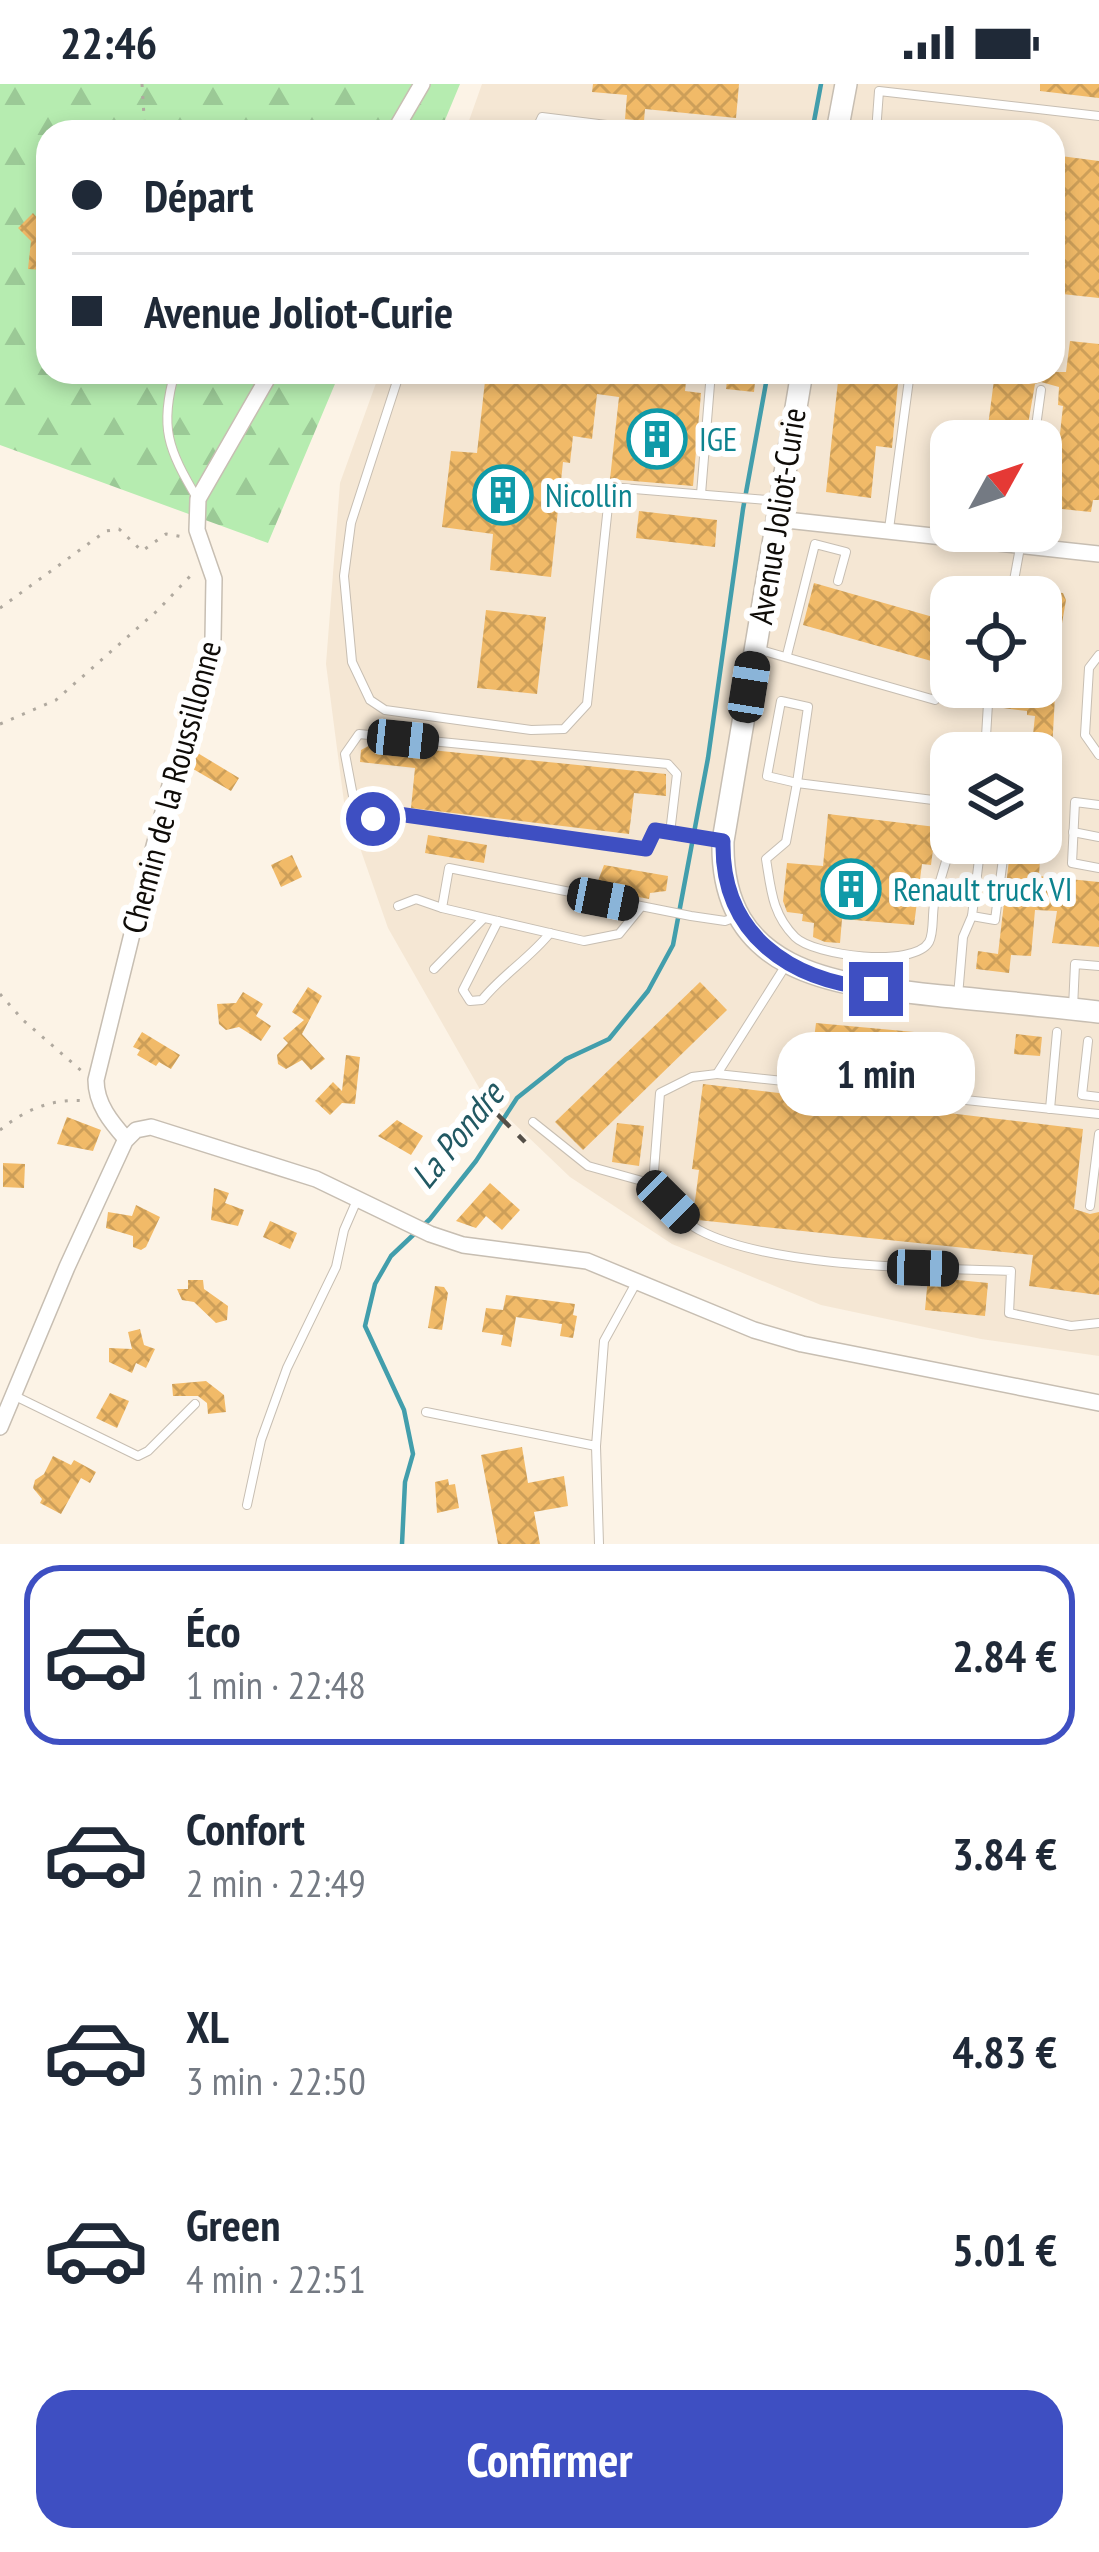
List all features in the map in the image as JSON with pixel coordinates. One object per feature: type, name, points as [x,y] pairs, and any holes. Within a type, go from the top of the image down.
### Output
[{"type":"street","points":[[401,120],[422,84]]},
{"type":"street","points":[[839,120],[846,84]]},
{"type":"street","points":[[198,500],[264,384]]},
{"type":"street","name":"Avenue Joliot-Curie","points":[[799,384],[772,506],[755,649],[715,840],[740,916],[787,964],[850,986],[1099,1012]]},
{"type":"street","name":"Chemin de la Roussillonne","points":[[126,1139],[101,1102],[96,1080],[174,770],[202,695],[213,639],[214,579],[204,550],[198,500]]},
{"type":"street","points":[[772,506],[889,531],[930,533]]},
{"type":"street","points":[[1062,546],[1099,554]]},
{"type":"street","points":[[0,1427],[126,1139],[141,1127],[158,1128],[316,1179],[430,1234],[484,1250],[587,1261],[754,1330],[802,1344],[1099,1403]]},
{"type":"lane","points":[[876,120],[880,87],[1099,116]]},
{"type":"lane","points":[[172,384],[164,418],[169,441],[198,500]]},
{"type":"lane","points":[[396,384],[351,523],[344,576],[352,662],[370,700],[386,710],[531,730],[564,729],[587,704],[610,487],[730,496],[772,506]]},
{"type":"lane","points":[[701,494],[710,384]]},
{"type":"lane","points":[[889,531],[908,384]]},
{"type":"lane","points":[[1037,420],[1041,390]]},
{"type":"lane","points":[[787,655],[815,544],[846,552],[838,581]]},
{"type":"lane","points":[[755,649],[930,698]]},
{"type":"lane","points":[[1099,655],[1089,668],[1085,735],[1099,755]]},
{"type":"lane","points":[[930,800],[797,783],[767,776],[781,701],[808,707],[797,783],[786,842],[766,859],[774,912],[798,941],[826,953],[880,958],[922,949],[930,941],[934,901],[947,864]]},
{"type":"lane","points":[[670,832],[677,774],[668,764],[358,734],[345,754],[357,817],[398,814],[646,849],[655,830],[715,840]]},
{"type":"lane","points":[[1099,805],[1075,802],[1072,863],[1099,868]]},
{"type":"lane","points":[[1073,832],[1099,837]]},
{"type":"lane","points":[[958,997],[960,952],[972,916],[979,864]]},
{"type":"lane","points":[[972,916],[995,920],[1002,864]]},
{"type":"lane","points":[[442,908],[449,868],[691,916],[725,921],[740,916]]},
{"type":"lane","points":[[398,906],[416,898],[584,941],[619,934],[641,907]]},
{"type":"lane","points":[[434,969],[484,918]]},
{"type":"lane","points":[[498,921],[463,990],[470,1001],[482,1000],[530,958],[550,933]]},
{"type":"lane","points":[[876,989],[880,958]]},
{"type":"lane","points":[[717,1075],[787,964]]},
{"type":"lane","points":[[1073,1009],[1075,964],[1099,966]]},
{"type":"lane","points":[[1050,1108],[1057,1032]]},
{"type":"lane","points":[[1088,1041],[1082,1095],[1099,1097]]},
{"type":"lane","points":[[653,1184],[660,1093],[692,1076],[1099,1114]]},
{"type":"lane","points":[[533,1122],[588,1166],[653,1184],[693,1227],[718,1239],[774,1254],[1011,1271],[1009,1313],[1071,1326],[1099,1323]]},
{"type":"lane","points":[[1090,1206],[1099,1134]]},
{"type":"lane","points":[[247,1505],[261,1439],[287,1368],[336,1268],[357,1198]]},
{"type":"lane","points":[[598,1544],[596,1446],[604,1341],[637,1281]]},
{"type":"lane","points":[[14,1395],[137,1456],[148,1451],[195,1404]]},
{"type":"lane","points":[[426,1412],[596,1446]]},
{"type":"path","points":[[142,84],[144,120]]},
{"type":"path","points":[[0,608],[111,529],[119,529],[142,551],[166,534],[204,550],[158,610],[56,700],[0,724]]},
{"type":"path","points":[[0,994],[74,1067],[96,1080]]},
{"type":"path","points":[[0,1130],[40,1106],[63,1099],[101,1102]]},
{"type":"shaded area","points":[[482,84],[1099,84],[1099,1356],[981,1339],[821,1305],[672,1244],[570,1177],[482,1093],[388,928],[344,802],[326,664],[340,483],[376,384],[1065,384],[1065,120],[469,120]]},
{"type":"green space","points":[[0,84],[460,84],[445,120],[36,120],[36,384],[335,384],[268,543],[0,445]]},
{"type":"building","points":[[593,84],[739,84],[736,118],[645,109],[644,120],[625,119],[627,95],[592,92]]},
{"type":"building","points":[[1040,84],[1099,84],[1099,98],[1040,91]]},
{"type":"building","points":[[1065,157],[1099,161],[1099,298],[1065,294]]},
{"type":"building","points":[[33,213],[36,216],[36,270],[28,269],[31,241],[18,228]]},
{"type":"building","points":[[1070,341],[1099,344],[1099,500],[1093,500],[1091,512],[1062,509],[1063,406],[1058,405],[1059,387],[1048,384],[1065,384]]},
{"type":"building","name":"Nicollin","points":[[485,384],[686,384],[685,391],[701,393],[693,486],[610,479],[619,397],[597,394],[592,439],[573,436],[570,463],[563,462],[551,577],[490,570],[493,534],[442,527],[451,451],[477,453]]},
{"type":"building","points":[[727,384],[755,384],[754,392],[726,389]]},
{"type":"building","points":[[838,384],[898,384],[892,448],[876,446],[871,498],[826,492]]},
{"type":"building","points":[[993,384],[1035,384],[1029,420],[989,420]]},
{"type":"building","points":[[639,511],[717,520],[715,547],[636,538]]},
{"type":"building","points":[[814,583],[930,616],[930,661],[803,625]]},
{"type":"building","points":[[486,610],[546,617],[537,694],[477,688]]},
{"type":"building","points":[[1003,708],[1054,708],[1053,732],[1033,732],[1035,716]]},
{"type":"building","points":[[372,744],[666,774],[666,796],[634,793],[629,834],[411,808],[415,768],[360,762],[361,750]]},
{"type":"building","points":[[196,752],[239,778],[231,791],[188,766]]},
{"type":"building","name":"Renault truck VI","points":[[828,814],[930,826],[931,865],[922,864],[914,925],[842,919],[840,943],[813,937],[814,923],[802,921],[803,914],[787,912],[783,901],[787,863],[823,866]]},
{"type":"building","points":[[428,835],[487,845],[484,863],[425,853]]},
{"type":"building","points":[[292,855],[302,877],[281,887],[271,865]]},
{"type":"building","points":[[1009,864],[1040,864],[1039,876],[1099,882],[1099,947],[1052,943],[1057,911],[1035,910],[1031,956],[1011,955],[1009,973],[976,969],[978,951],[998,954]]},
{"type":"building","points":[[604,865],[668,876],[666,891],[650,893],[649,899],[595,889]]},
{"type":"building","points":[[700,982],[727,1010],[583,1150],[555,1122]]},
{"type":"building","points":[[308,987],[322,996],[302,1034],[325,1059],[311,1070],[302,1060],[286,1069],[278,1064],[277,1055],[288,1043],[283,1038],[304,1020],[292,1012]]},
{"type":"building","points":[[243,992],[263,1004],[256,1016],[271,1026],[261,1041],[239,1027],[226,1030],[219,1024],[217,1004],[236,1003]]},
{"type":"building","points":[[816,1023],[947,1035],[943,1076],[811,1063]]},
{"type":"building","points":[[142,1032],[180,1055],[171,1069],[137,1055],[140,1050],[133,1047]]},
{"type":"building","points":[[1016,1034],[1042,1037],[1040,1056],[1014,1054]]},
{"type":"building","points":[[346,1055],[360,1057],[355,1104],[342,1103],[330,1115],[315,1101],[333,1082],[342,1091]]},
{"type":"building","points":[[703,1084],[1083,1129],[1074,1209],[1099,1212],[1099,1295],[1029,1286],[1033,1255],[698,1220],[693,1216],[699,1170],[692,1169]]},
{"type":"building","points":[[67,1117],[101,1130],[93,1151],[57,1144]]},
{"type":"building","points":[[397,1120],[423,1136],[411,1155],[378,1136]]},
{"type":"building","points":[[617,1123],[644,1126],[639,1166],[612,1162]]},
{"type":"building","points":[[3,1163],[25,1164],[24,1188],[3,1187]]},
{"type":"building","points":[[490,1183],[520,1210],[502,1230],[486,1216],[476,1228],[456,1221]]},
{"type":"building","points":[[214,1188],[229,1193],[225,1203],[244,1210],[238,1226],[211,1220]]},
{"type":"building","points":[[136,1205],[160,1217],[141,1250],[133,1247],[133,1236],[106,1228],[108,1212],[132,1216]]},
{"type":"building","points":[[270,1221],[297,1233],[290,1249],[263,1237]]},
{"type":"building","points":[[928,1277],[988,1283],[985,1316],[925,1310]]},
{"type":"building","points":[[188,1280],[203,1280],[204,1289],[228,1306],[227,1320],[216,1323],[194,1302],[182,1300],[177,1289],[188,1289]]},
{"type":"building","points":[[435,1286],[448,1293],[442,1330],[428,1328]]},
{"type":"building","points":[[506,1295],[575,1304],[573,1338],[560,1336],[562,1324],[516,1317],[511,1347],[501,1345],[503,1335],[482,1332],[486,1308],[503,1310]]},
{"type":"building","points":[[140,1329],[144,1345],[155,1349],[146,1368],[136,1363],[132,1373],[109,1362],[109,1348],[132,1349],[128,1332]]},
{"type":"building","points":[[206,1381],[224,1395],[226,1412],[208,1414],[207,1403],[198,1396],[173,1396],[172,1384]]},
{"type":"building","points":[[110,1393],[129,1401],[117,1428],[96,1418]]},
{"type":"building","points":[[522,1447],[528,1483],[564,1476],[568,1506],[534,1512],[540,1544],[498,1544],[481,1455]]},
{"type":"building","points":[[53,1456],[96,1472],[90,1483],[81,1478],[61,1514],[40,1503],[33,1488]]},
{"type":"building","points":[[448,1479],[449,1485],[455,1484],[459,1508],[437,1513],[435,1482]]},
{"type":"waterway","name":"La Pondre","points":[[814,120],[821,84]]},
{"type":"waterway","name":"La Pondre","points":[[402,1544],[405,1482],[413,1454],[404,1410],[365,1326],[375,1284],[391,1256],[430,1219],[476,1161],[517,1098],[566,1059],[609,1039],[648,991],[673,945],[708,758],[766,384]]},
{"type":"railway","points":[[493,1110],[525,1142]]},
{"type":"place","name":"IGE","points":[[657,439]]},
{"type":"place","name":"Nicollin","points":[[503,495]]},
{"type":"place","name":"Renault truck VI","points":[[851,889]]},
{"type":"route","points":[[373,819],[398,814],[646,849],[655,830],[723,841],[722,872],[751,932],[802,971],[876,989]]}]
